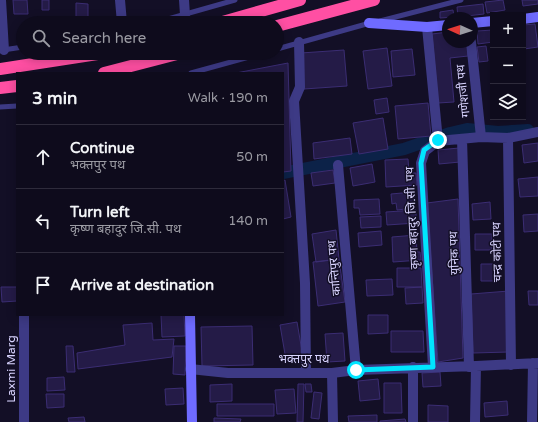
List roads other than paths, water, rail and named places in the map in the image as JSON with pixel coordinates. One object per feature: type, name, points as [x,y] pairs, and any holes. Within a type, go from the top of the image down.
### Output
[{"type":"highway","points":[[244,16],[300,0]]},
{"type":"highway","points":[[284,24],[374,0]]},
{"type":"highway","points":[[0,69],[58,60]]},
{"type":"highway","points":[[108,72],[154,60]]},
{"type":"highway","points":[[0,88],[16,86]]},
{"type":"main road","points":[[526,19],[538,17]]},
{"type":"main road","points":[[478,22],[490,21]]},
{"type":"main road","points":[[369,23],[427,27],[442,26]]},
{"type":"main road","points":[[190,316],[192,422]]},
{"type":"street","points":[[1,0],[2,50]]},
{"type":"street","points":[[120,0],[121,16]]},
{"type":"street","points":[[184,0],[186,15]]},
{"type":"street","points":[[427,27],[438,138],[462,139],[480,133],[508,138],[538,132]]},
{"type":"street","points":[[299,42],[300,87],[294,101],[305,283],[306,373]]},
{"type":"street","name":"गणेशजी पथ","points":[[472,48],[480,133]]},
{"type":"street","name":"कृष्ण बहादुर जि.सी. पथ","points":[[433,367],[421,163],[424,150],[438,138]]},
{"type":"street","name":"चन्द्र कोटी पथ","points":[[508,138],[511,365]]},
{"type":"street","name":"युनिक पथ","points":[[462,139],[475,422]]},
{"type":"street","name":"कान्तिपुर पथ","points":[[338,165],[356,370]]},
{"type":"street","name":"Laxmi Marg","points":[[24,316],[24,422]]},
{"type":"street","points":[[532,422],[535,363]]},
{"type":"street","name":"भक्तपुर पथ","points":[[190,369],[228,373],[332,373],[356,370],[413,367],[472,367],[535,363]]},
{"type":"street","points":[[413,367],[414,422]]},
{"type":"street","points":[[332,373],[333,422]]},
{"type":"lane","points":[[182,16],[235,0]]},
{"type":"lane","points":[[284,47],[369,23],[461,0]]},
{"type":"lane","points":[[2,50],[16,48]]},
{"type":"lane","points":[[195,72],[238,60]]},
{"type":"lane","points":[[0,107],[16,106]]},
{"type":"waterway","points":[[284,173],[404,149],[450,133],[467,129],[498,132],[528,130]]}]
